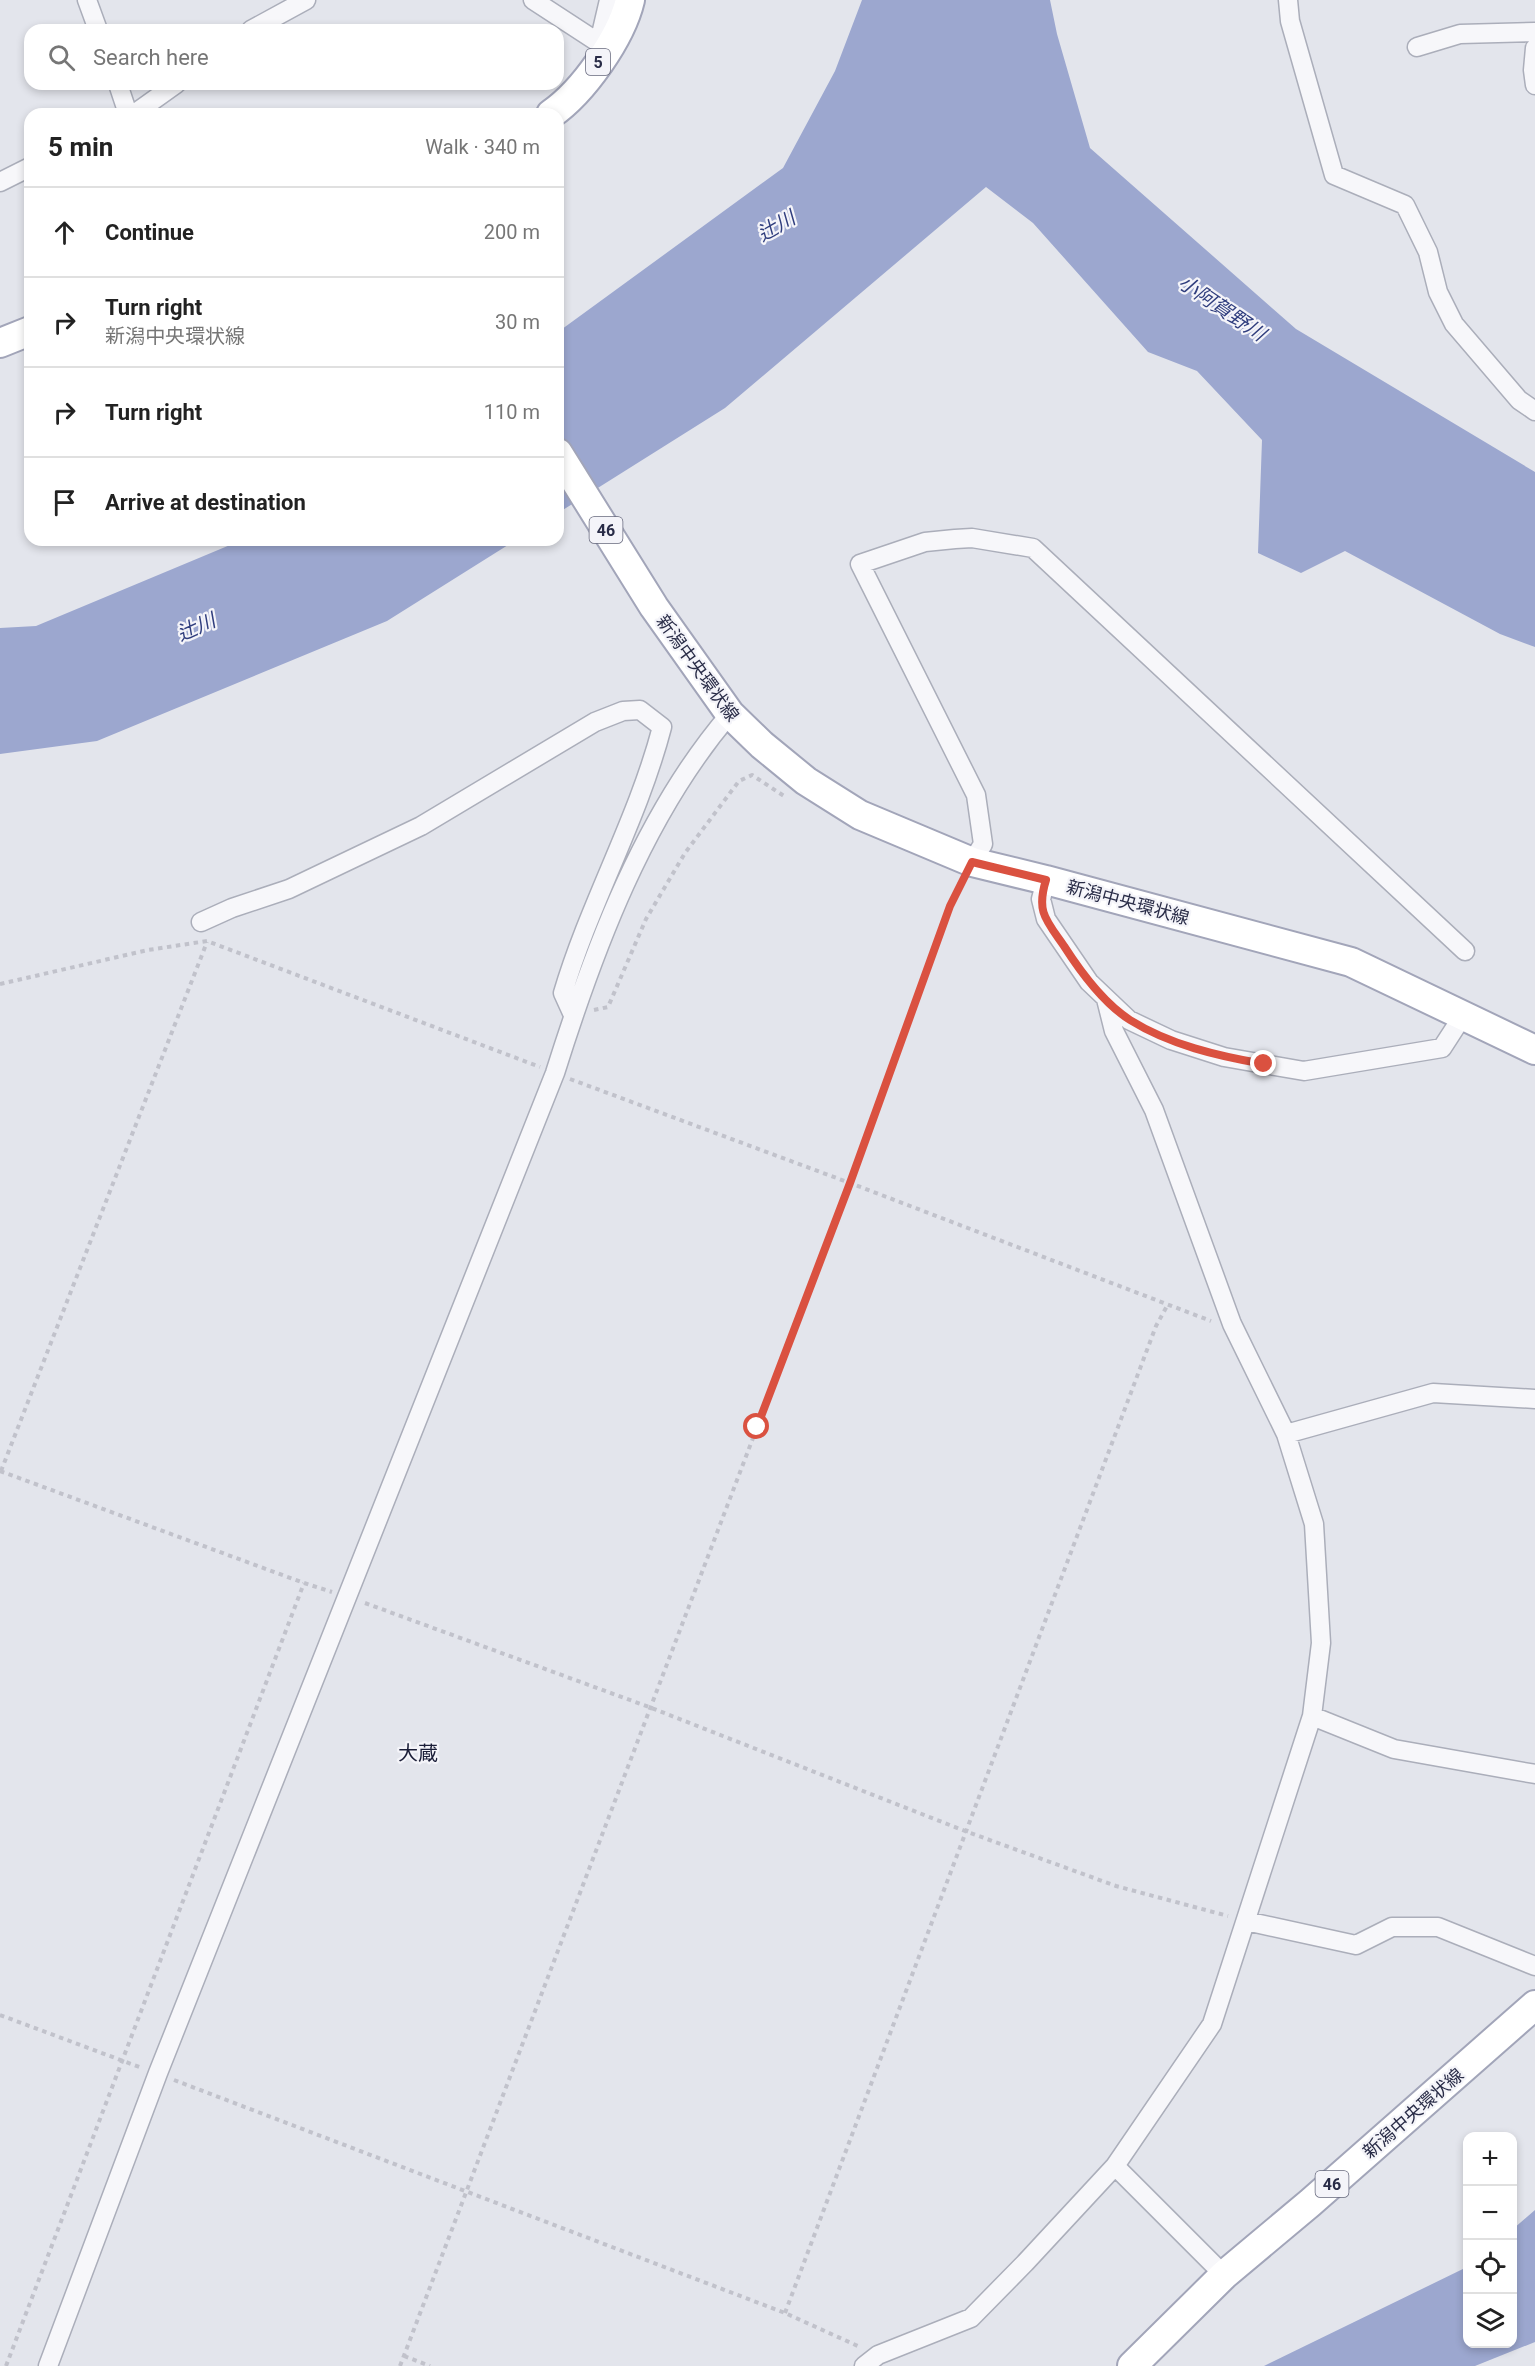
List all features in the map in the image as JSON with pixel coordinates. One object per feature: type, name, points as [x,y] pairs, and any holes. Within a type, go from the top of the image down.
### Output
[{"type":"main road","name":"5","points":[[558,108],[593,71],[606,42],[630,0]]},
{"type":"main road","points":[[0,343],[24,333]]},
{"type":"main road","name":"新潟中央環状線","points":[[564,463],[654,608],[730,714],[806,782],[860,815],[962,870],[1046,880],[1351,962],[1464,1014],[1535,1050]]},
{"type":"main road","name":"新潟中央環状線","points":[[1132,2366],[1224,2275],[1319,2195],[1535,2005]]},
{"type":"street","points":[[87,0],[96,24]]},
{"type":"street","points":[[260,24],[286,6],[306,0]]},
{"type":"street","points":[[533,0],[606,42],[609,0]]},
{"type":"street","points":[[1288,0],[1290,21],[1334,175],[1405,205],[1428,252],[1438,292],[1454,324],[1519,400],[1535,411]]},
{"type":"street","points":[[1417,47],[1460,34],[1535,32]]},
{"type":"street","points":[[1535,48],[1533,70],[1535,85]]},
{"type":"street","points":[[120,90],[126,108]]},
{"type":"street","points":[[142,108],[168,90]]},
{"type":"street","points":[[0,182],[24,170]]},
{"type":"street","points":[[962,870],[983,844],[976,795],[860,564],[925,542],[972,538],[1034,548],[1465,951]]},
{"type":"street","points":[[201,922],[232,908],[289,889],[421,826],[595,722],[623,711],[640,710],[662,727],[652,764],[576,952],[563,993],[573,1015]]},
{"type":"street","points":[[48,2366],[158,2073],[555,1073],[573,1015],[628,876],[675,789],[712,735],[730,714]]},
{"type":"street","points":[[1046,880],[1041,898],[1046,919],[1089,982],[1106,999],[1129,1020],[1171,1040],[1224,1057],[1304,1071],[1442,1048],[1464,1014]]},
{"type":"street","points":[[871,2360],[970,2318],[1025,2263],[1115,2166],[1212,2024],[1312,1716],[1321,1643],[1314,1524],[1286,1434],[1232,1324],[1154,1110],[1114,1031],[1106,999]]},
{"type":"street","points":[[1286,1434],[1433,1393],[1535,1399]]},
{"type":"street","points":[[1312,1716],[1394,1749],[1535,1774]]},
{"type":"street","points":[[1246,1921],[1356,1945],[1392,1927],[1438,1927],[1535,1966]]},
{"type":"street","points":[[1115,2166],[1224,2275]]},
{"type":"path","points":[[573,1015],[608,1007],[646,919],[685,854],[739,781],[752,775],[789,799]]},
{"type":"path","points":[[400,2366],[850,1183],[961,881],[962,870]]},
{"type":"path","points":[[207,941],[0,1472],[650,1707],[964,1831],[1116,1886],[1246,1921]]},
{"type":"path","points":[[0,984],[138,952],[207,941],[531,1062]]},
{"type":"path","points":[[555,1073],[850,1183],[1167,1306],[1216,1323],[1232,1324]]},
{"type":"path","points":[[785,2313],[964,1831],[1156,1326],[1167,1306]]},
{"type":"path","points":[[6,2366],[124,2062],[304,1583]]},
{"type":"path","points":[[0,2015],[124,2062]]},
{"type":"path","points":[[158,2073],[785,2313],[871,2360]]},
{"type":"path","points":[[404,2356],[430,2366]]},
{"type":"water","points":[[862,0],[1050,0],[1057,34],[1090,148],[1296,329],[1535,472],[1535,647],[1500,634],[1345,551],[1301,573],[1258,553],[1262,440],[1197,371],[1148,352],[1033,223],[986,187],[725,408],[564,509],[564,328],[783,168],[835,71]]},
{"type":"water","name":"辻川","points":[[228,546],[506,546],[387,621],[97,741],[0,754],[0,628],[36,626]]},
{"type":"water","points":[[1535,2210],[1535,2342],[1475,2366],[1264,2366],[1463,2269],[1463,2348],[1517,2348],[1517,2226]]},
{"type":"district","name":"大蔵","points":[[418,1753]]},
{"type":"route","points":[[757,1427],[850,1183],[950,906],[972,862],[1046,880],[1041,898],[1046,919],[1089,982],[1129,1020],[1171,1040],[1224,1057],[1264,1064]]},
{"type":"water label","name":"小阿賀野川","points":[[1222,308]]}]
